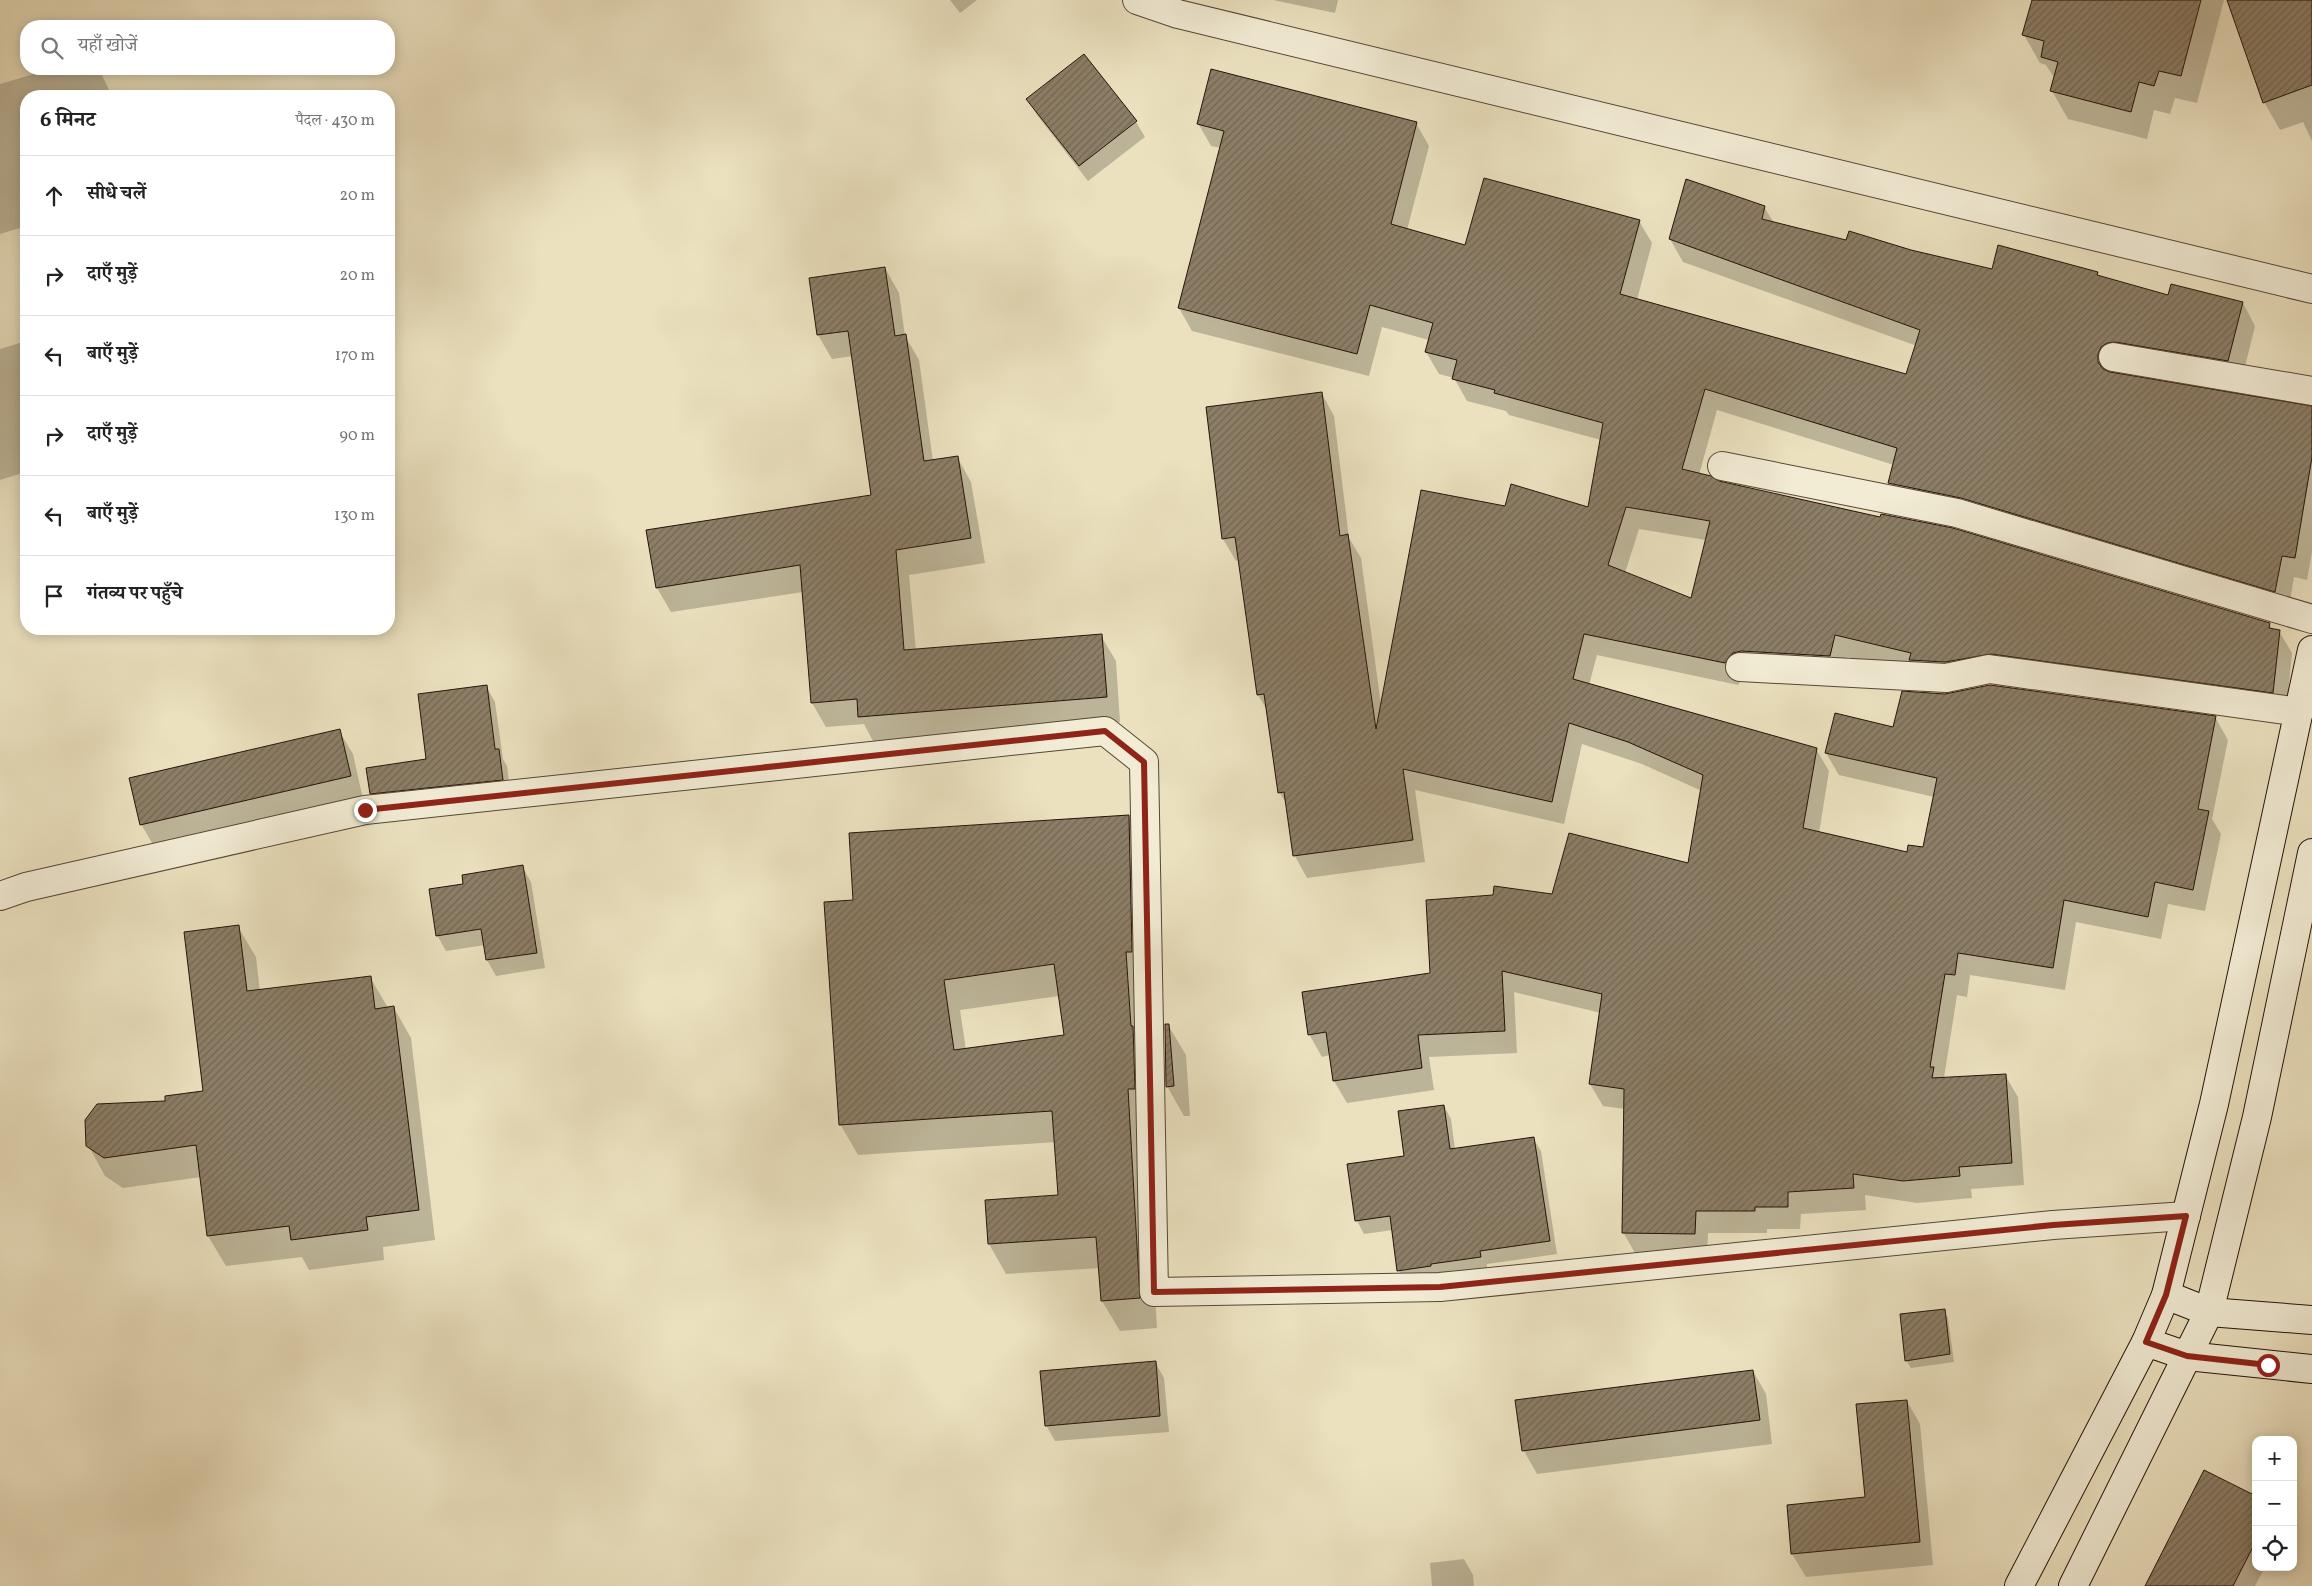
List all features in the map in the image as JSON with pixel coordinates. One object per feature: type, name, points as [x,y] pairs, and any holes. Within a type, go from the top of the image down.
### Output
[{"type":"street","points":[[1137,0],[1178,14],[2312,289]]},
{"type":"street","points":[[2113,357],[2312,391]]},
{"type":"street","points":[[1722,466],[1957,513],[2312,619]]},
{"type":"street","points":[[2019,1586],[2146,1342],[2166,1295],[2214,1104],[2312,650]]},
{"type":"street","points":[[1740,667],[1946,678],[1989,668],[2298,712]]},
{"type":"street","points":[[0,896],[26,887],[365,810],[1105,731],[1144,762],[1154,1292],[1440,1287],[2053,1225],[2186,1216]]},
{"type":"street","points":[[2073,1586],[2209,1312],[2257,1117],[2312,853]]},
{"type":"street","points":[[2166,1295],[2209,1312],[2312,1320]]},
{"type":"street","points":[[2146,1342],[2187,1356],[2312,1368]]},
{"type":"building","points":[[2032,0],[2201,0],[2181,76],[2159,71],[2154,86],[2139,82],[2131,112],[2050,91],[2058,62],[2041,57],[2044,41],[2022,35]]},
{"type":"building","points":[[2227,0],[2312,0],[2312,85],[2263,103]]},
{"type":"building","points":[[1084,54],[1137,121],[1079,166],[1026,99]]},
{"type":"building","points":[[1211,69],[1417,122],[1391,224],[1465,245],[1484,178],[1640,220],[1620,294],[1906,374],[1920,330],[1669,239],[1686,179],[1765,206],[1762,219],[1846,240],[1849,231],[1911,250],[1992,269],[1998,245],[2098,272],[2097,275],[2168,295],[2171,284],[2243,302],[2228,361],[2115,342],[2107,343],[2101,347],[2098,354],[2098,362],[2103,369],[2110,372],[2312,406],[2312,457],[2295,558],[2282,556],[2275,592],[1961,498],[1888,483],[1897,448],[1705,389],[1682,469],[1711,476],[1719,481],[1880,517],[1881,514],[1953,528],[2270,623],[2269,628],[2280,630],[2273,693],[1991,654],[1945,662],[1909,660],[1911,653],[1835,635],[1830,656],[1741,651],[1733,653],[1725,663],[1584,634],[1573,679],[1817,748],[1803,828],[1907,852],[1908,845],[1923,847],[1937,778],[1825,753],[1835,713],[1893,727],[1902,691],[1945,694],[1990,685],[2216,716],[2198,809],[2209,811],[2193,890],[2155,882],[2148,917],[2064,900],[2053,968],[1958,953],[1955,975],[1945,974],[1930,1067],[1934,1067],[1932,1078],[2006,1074],[2012,1163],[1959,1167],[1960,1176],[1903,1181],[1853,1174],[1854,1188],[1788,1192],[1788,1207],[1755,1207],[1755,1211],[1696,1211],[1695,1234],[1622,1233],[1624,1089],[1589,1084],[1602,994],[1502,971],[1505,1031],[1418,1035],[1422,1068],[1333,1081],[1326,1032],[1308,1035],[1302,992],[1430,973],[1426,900],[1493,895],[1494,886],[1552,894],[1569,833],[1688,863],[1703,775],[1628,742],[1569,723],[1552,802],[1403,769],[1413,840],[1293,856],[1284,792],[1278,793],[1264,694],[1257,695],[1235,537],[1222,539],[1206,407],[1322,392],[1340,536],[1348,534],[1376,729],[1421,490],[1505,506],[1511,484],[1588,507],[1603,423],[1494,393],[1495,390],[1452,379],[1457,360],[1425,352],[1433,323],[1370,305],[1357,354],[1178,308],[1224,131],[1197,124]],"holes":[[[1626,507],[1710,521],[1691,598],[1608,565]]]},
{"type":"building","points":[[885,267],[895,336],[906,334],[924,461],[958,456],[971,538],[896,550],[904,650],[1102,634],[1107,697],[858,717],[857,699],[811,703],[800,565],[656,588],[646,530],[871,495],[848,331],[817,335],[809,278]]},
{"type":"building","points":[[487,685],[495,749],[499,749],[503,780],[370,794],[366,768],[426,759],[418,694]]},
{"type":"building","points":[[340,729],[351,776],[140,825],[129,778]]},
{"type":"building","points":[[1129,815],[1132,952],[1126,952],[1131,1026],[1133,1026],[1135,1089],[1128,1089],[1140,1298],[1101,1301],[1096,1237],[988,1244],[985,1200],[1058,1195],[1052,1111],[839,1125],[824,902],[853,900],[849,833]],"holes":[[[1054,964],[1064,1035],[954,1050],[944,980]]]},
{"type":"building","points":[[523,865],[537,953],[486,960],[481,929],[436,936],[429,889],[463,884],[462,875]]},
{"type":"building","points":[[239,925],[247,991],[371,976],[375,1009],[394,1006],[419,1210],[366,1217],[368,1230],[291,1240],[289,1226],[207,1236],[196,1145],[104,1158],[86,1146],[85,1120],[97,1104],[165,1101],[165,1096],[203,1091],[184,932]]},
{"type":"building","points":[[1165,1024],[1169,1024],[1174,1086],[1166,1087]]},
{"type":"building","points":[[1444,1105],[1450,1149],[1534,1137],[1550,1241],[1480,1251],[1481,1257],[1397,1271],[1390,1216],[1355,1221],[1347,1164],[1404,1156],[1398,1111]]},
{"type":"building","points":[[1945,1309],[1950,1354],[1905,1361],[1900,1314]]},
{"type":"building","points":[[1156,1361],[1160,1416],[1045,1426],[1040,1371]]},
{"type":"building","points":[[1753,1370],[1760,1420],[1522,1451],[1515,1400]]},
{"type":"building","points":[[1907,1400],[1920,1542],[1791,1554],[1787,1505],[1865,1497],[1856,1404]]},
{"type":"building","points":[[2204,1470],[2252,1494],[2252,1549],[2233,1586],[2145,1586]]},
{"type":"route","points":[[365,810],[1105,731],[1144,762],[1154,1292],[1440,1287],[2053,1225],[2186,1216],[2166,1295],[2146,1342],[2187,1356],[2268,1365]]}]
